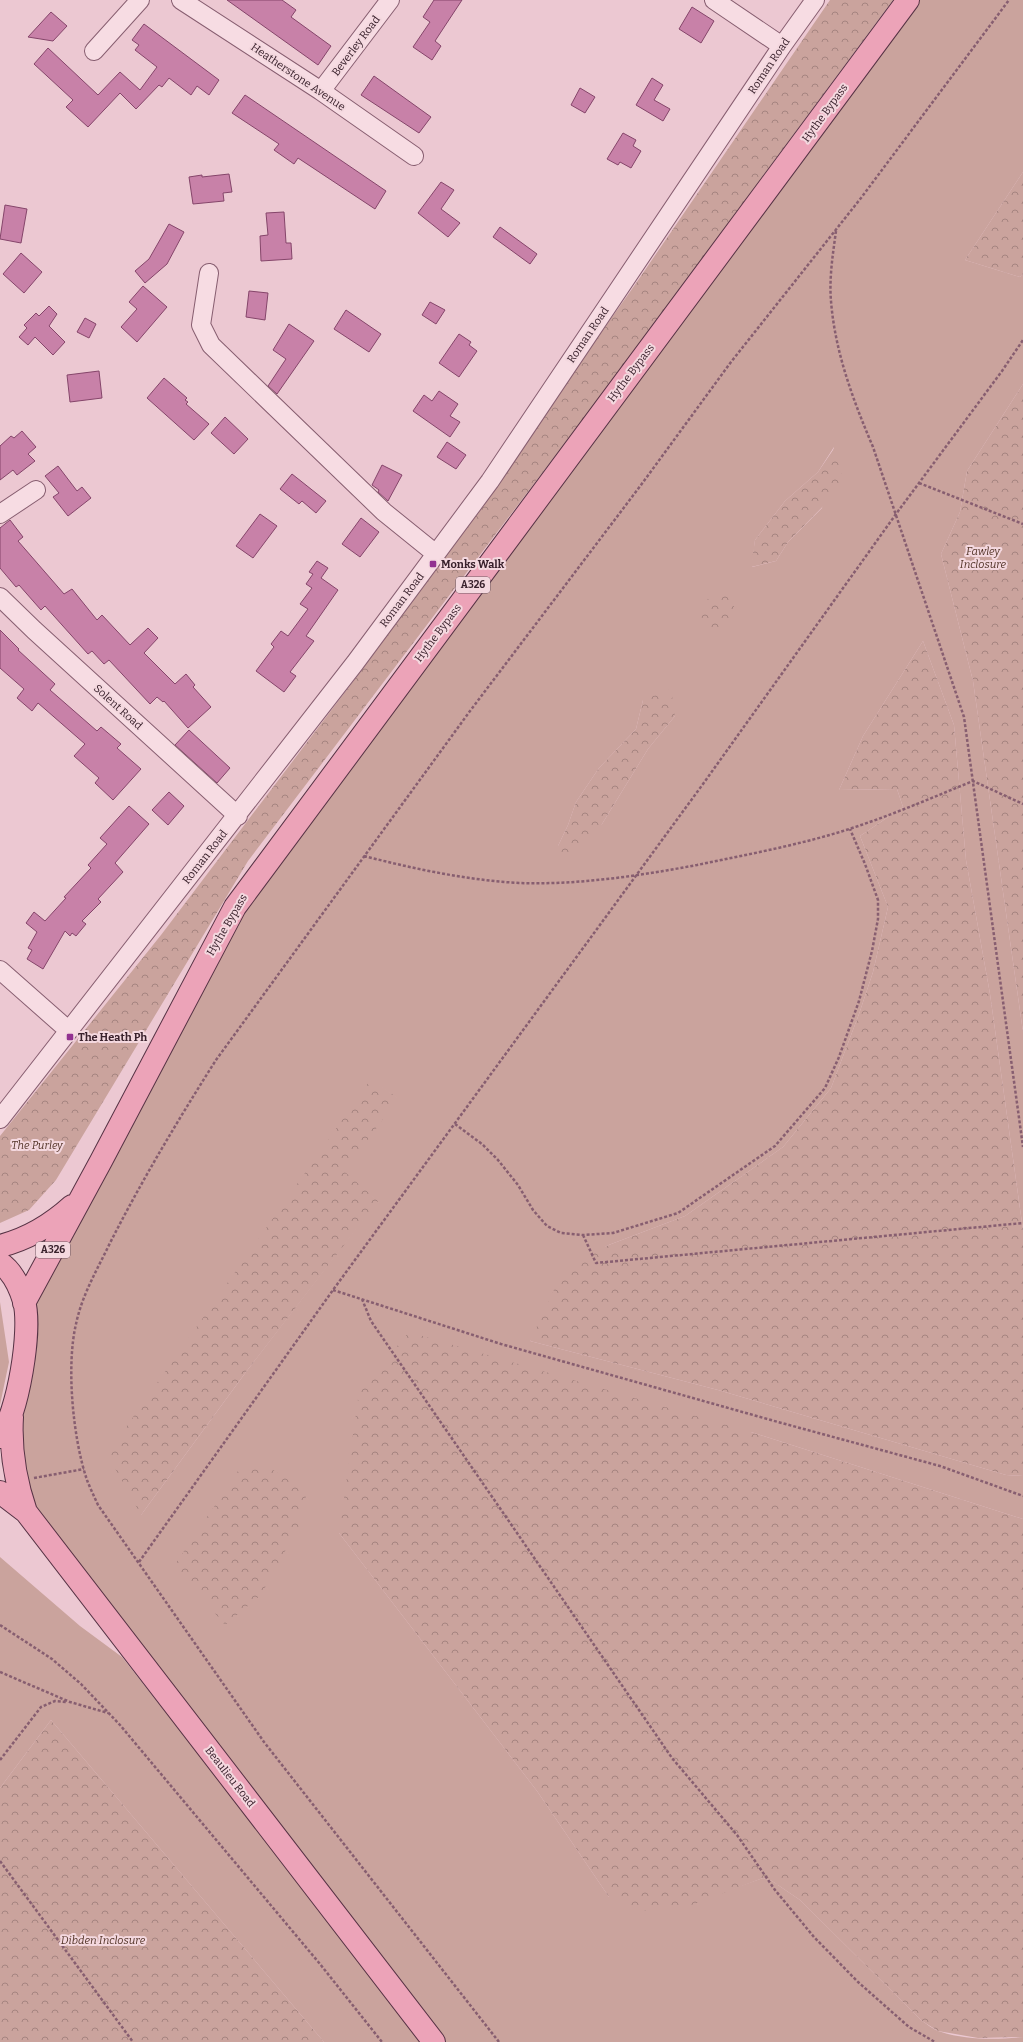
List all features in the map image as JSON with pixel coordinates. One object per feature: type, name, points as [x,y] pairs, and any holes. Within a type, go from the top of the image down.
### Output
[{"type":"main road","name":"Hythe Bypass","points":[[24,1303],[82,1197],[235,907],[908,0]]},
{"type":"main road","name":"Hythe Bypass","points":[[0,1246],[32,1235],[53,1223],[82,1197]]},
{"type":"main road","points":[[0,1263],[16,1281],[24,1303],[24,1358],[12,1415],[8,1486]]},
{"type":"main road","points":[[0,1437],[12,1415]]},
{"type":"main road","name":"Beaulieu Road","points":[[8,1486],[26,1512],[434,2042]]},
{"type":"street","points":[[94,51],[140,0]]},
{"type":"street","name":"Heatherstone Avenue","points":[[181,0],[321,91],[414,156]]},
{"type":"street","name":"Beverley Road","points":[[321,91],[390,0]]},
{"type":"street","points":[[714,0],[782,46]]},
{"type":"street","name":"Roman Road","points":[[0,1118],[238,816],[355,663],[495,474],[782,46],[815,0]]},
{"type":"street","points":[[209,273],[201,325],[211,345],[384,512],[436,554]]},
{"type":"street","points":[[0,514],[36,490]]},
{"type":"street","name":"Solent Road","points":[[0,597],[34,630],[238,816]]},
{"type":"street","points":[[0,970],[68,1030]]},
{"type":"path","points":[[500,2042],[264,1742],[98,1505],[84,1469],[74,1416],[72,1353],[75,1325],[82,1300],[122,1221],[179,1117],[216,1060],[364,856],[732,362],[836,230],[1009,0]]},
{"type":"path","points":[[836,230],[831,300],[838,349],[854,404],[873,447],[964,717],[1023,1147]]},
{"type":"path","points":[[139,1562],[333,1290],[637,875],[919,482],[1002,372],[1023,340]]},
{"type":"path","points":[[919,482],[1023,524]]},
{"type":"path","points":[[364,856],[450,876],[518,883],[571,883],[637,875],[753,854],[850,829],[918,804],[973,781],[1023,804]]},
{"type":"path","points":[[455,1124],[482,1144],[498,1160],[518,1185],[533,1210],[547,1226],[561,1233],[583,1235],[613,1233],[678,1213],[775,1146],[825,1088],[839,1057],[859,1001],[872,951],[878,919],[878,900],[850,829]]},
{"type":"path","points":[[583,1235],[596,1263],[1023,1223]]},
{"type":"path","points":[[333,1290],[501,1344],[940,1466],[1023,1496]]},
{"type":"path","points":[[362,1299],[371,1321],[672,1758],[737,1834],[775,1890],[814,1937],[858,1982],[910,2027],[935,2042]]},
{"type":"path","points":[[8,1486],[84,1469]]},
{"type":"path","points":[[0,1625],[52,1659],[81,1684],[108,1713],[310,1952],[382,2042]]},
{"type":"path","points":[[0,1672],[70,1702],[108,1713]]},
{"type":"path","points":[[0,1760],[41,1707],[55,1701],[70,1702]]},
{"type":"path","points":[[0,1861],[133,2042]]},
{"type":"green space","name":"The Purley","points":[[830,0],[893,0],[602,394],[248,861],[56,1180],[29,1210],[0,1223],[0,1136],[161,935],[361,671],[632,289]]},
{"type":"green space","points":[[917,0],[1023,0],[1023,172],[965,260],[1020,277],[1023,274],[1023,384],[967,471],[960,512],[941,554],[973,681],[1023,1032],[1023,1230],[990,994],[966,860],[954,725],[923,641],[863,736],[839,790],[897,789],[903,807],[860,836],[888,907],[873,972],[831,1088],[783,1147],[685,1216],[606,1246],[530,1341],[718,1390],[1006,1475],[1023,1476],[1023,1519],[751,1432],[339,1533],[537,1791],[609,1897],[732,1889],[763,1878],[772,1881],[800,1900],[922,2021],[932,2028],[948,2034],[969,2038],[1002,2039],[1023,2037],[1023,2042],[442,2042],[122,1625],[115,1610],[27,1497],[21,1423],[26,1401],[35,1303],[255,891]],"holes":[[[834,447],[822,508],[788,542],[776,561],[752,567],[755,540],[785,501],[818,472]],[[643,700],[675,716],[648,749],[602,824],[558,846],[568,825],[576,802],[599,768],[636,729]],[[371,1080],[397,1098],[344,1172],[377,1201],[246,1372],[141,1515]]]},
{"type":"green space","points":[[1023,172],[1023,274],[1020,277],[965,260]]},
{"type":"green space","name":"Fawley Inclosure","points":[[1023,384],[1023,1032],[973,681],[941,554],[960,512],[967,471]]},
{"type":"green space","points":[[835,447],[844,485],[788,542],[776,561],[751,567],[755,540],[785,501],[818,472]]},
{"type":"green space","points":[[712,593],[727,595],[739,615],[714,634],[698,613]]},
{"type":"green space","points":[[923,641],[954,725],[966,860],[990,994],[1023,1230],[1023,1476],[1006,1475],[718,1390],[530,1341],[562,1273],[606,1246],[685,1216],[783,1147],[831,1088],[873,972],[888,907],[860,836],[903,807],[897,789],[839,790],[863,736]]},
{"type":"green space","points":[[671,689],[675,716],[648,749],[602,824],[567,862],[558,846],[568,825],[576,802],[599,768],[636,729],[643,700]]},
{"type":"green space","points":[[371,1079],[398,1098],[345,1172],[378,1201],[246,1372],[141,1515],[107,1454]]},
{"type":"green space","points":[[0,1302],[9,1362],[0,1405]]},
{"type":"green space","points":[[409,1332],[751,1432],[1023,1519],[1023,2037],[978,2038],[938,2031],[922,2021],[800,1900],[772,1881],[763,1878],[681,1909],[646,1911],[609,1897],[537,1791],[339,1533],[359,1392]]},
{"type":"green space","points":[[270,1468],[307,1492],[299,1526],[261,1595],[225,1625],[174,1566],[238,1471]]},
{"type":"green space","points":[[0,1557],[80,1626],[122,1657],[425,2042],[324,2042],[51,1720],[0,1788]]},
{"type":"green space","name":"Dibden Inclosure","points":[[51,1720],[324,2042],[0,2042],[0,1788]]},
{"type":"building","points":[[227,0],[282,0],[296,10],[291,17],[331,46],[318,65]]},
{"type":"building","points":[[434,0],[462,0],[435,41],[441,46],[432,60],[413,47],[430,22],[423,17]]},
{"type":"building","points":[[692,7],[714,21],[701,43],[679,29]]},
{"type":"building","points":[[51,12],[67,26],[53,41],[28,37]]},
{"type":"building","points":[[144,24],[219,80],[209,95],[197,86],[191,95],[169,78],[162,87],[159,85],[136,109],[120,93],[88,127],[66,107],[73,100],[34,64],[48,48],[98,95],[120,72],[140,90],[157,67],[135,50],[139,45],[132,40]]},
{"type":"building","points":[[374,76],[431,117],[419,133],[361,95]]},
{"type":"building","points":[[652,78],[663,85],[654,100],[670,109],[663,121],[636,105]]},
{"type":"building","points":[[580,88],[595,97],[585,113],[571,105]]},
{"type":"building","points":[[245,95],[386,191],[375,209],[298,158],[294,164],[274,150],[279,144],[232,113]]},
{"type":"building","points":[[623,133],[636,140],[633,146],[641,151],[631,168],[620,162],[618,165],[607,159]]},
{"type":"building","points":[[229,174],[232,192],[223,193],[224,201],[193,204],[189,177]]},
{"type":"building","points":[[441,182],[454,190],[441,209],[460,223],[448,237],[418,213]]},
{"type":"building","points":[[5,205],[27,209],[21,243],[0,239]]},
{"type":"building","points":[[284,212],[286,243],[291,243],[292,259],[261,261],[260,236],[268,235],[266,213]]},
{"type":"building","points":[[169,224],[184,232],[167,264],[145,283],[135,271],[149,259]]},
{"type":"building","points":[[500,227],[537,254],[530,264],[493,237]]},
{"type":"building","points":[[21,253],[42,272],[24,293],[3,274]]},
{"type":"building","points":[[143,286],[167,307],[137,342],[121,327],[137,309],[129,302]]},
{"type":"building","points":[[249,291],[268,293],[265,320],[246,317]]},
{"type":"building","points":[[430,302],[445,310],[436,324],[422,315]]},
{"type":"building","points":[[49,306],[57,314],[49,326],[65,342],[53,355],[35,337],[28,345],[19,337],[27,328],[24,325],[36,313],[39,316]]},
{"type":"building","points":[[346,310],[381,334],[369,352],[334,329]]},
{"type":"building","points":[[85,318],[96,324],[89,338],[77,332]]},
{"type":"building","points":[[289,324],[314,341],[277,394],[268,386],[286,359],[273,350]]},
{"type":"building","points":[[459,334],[471,342],[469,345],[477,351],[459,377],[439,363]]},
{"type":"building","points":[[99,371],[102,398],[70,402],[67,375]]},
{"type":"building","points":[[164,378],[187,398],[185,400],[188,402],[186,404],[209,424],[194,440],[147,398]]},
{"type":"building","points":[[439,391],[458,404],[450,416],[460,422],[450,437],[413,411],[424,395],[432,401]]},
{"type":"building","points":[[225,417],[248,439],[234,454],[211,433]]},
{"type":"building","points":[[22,431],[36,447],[28,454],[35,461],[17,475],[13,470],[0,480],[0,446],[11,436],[14,438]]},
{"type":"building","points":[[447,442],[466,455],[456,469],[437,457]]},
{"type":"building","points":[[382,465],[402,475],[388,501],[378,492],[379,490],[372,485]]},
{"type":"building","points":[[58,466],[77,491],[82,487],[91,498],[68,516],[53,497],[59,493],[45,476]]},
{"type":"building","points":[[292,474],[326,501],[316,513],[302,501],[299,504],[280,489]]},
{"type":"building","points":[[260,514],[277,526],[253,558],[236,546]]},
{"type":"building","points":[[361,518],[379,532],[360,557],[342,544]]},
{"type":"building","points":[[10,520],[23,537],[18,541],[64,594],[72,589],[97,620],[102,615],[130,645],[148,628],[158,638],[144,653],[175,684],[186,674],[195,685],[193,687],[211,707],[188,728],[164,701],[163,702],[157,697],[150,704],[109,660],[104,664],[92,651],[88,654],[45,606],[41,610],[19,585],[16,587],[0,568],[0,528]]},
{"type":"building","points":[[317,561],[328,568],[321,578],[338,590],[306,636],[314,641],[290,672],[296,676],[284,692],[256,671],[274,647],[271,644],[281,631],[288,636],[308,609],[300,604],[312,588],[306,584],[313,574],[309,572]]},
{"type":"building","points":[[0,630],[19,649],[18,650],[55,684],[50,690],[97,731],[101,727],[121,744],[117,748],[141,769],[113,800],[95,783],[99,778],[74,756],[85,744],[38,703],[32,711],[17,698],[24,689],[0,668]]},
{"type":"building","points":[[189,730],[230,768],[217,783],[175,745]]},
{"type":"building","points":[[169,792],[184,806],[168,825],[152,810]]},
{"type":"building","points":[[129,806],[149,824],[115,863],[123,872],[98,899],[101,902],[82,921],[86,924],[76,936],[72,933],[70,936],[65,931],[43,969],[27,959],[32,950],[28,948],[37,932],[26,923],[34,912],[45,921],[66,898],[64,897],[91,868],[88,865],[107,844],[100,838]]},
{"type":"place","name":"Monks Walk","points":[[433,564]]},
{"type":"place","name":"The Heath Ph","points":[[70,1037]]}]
